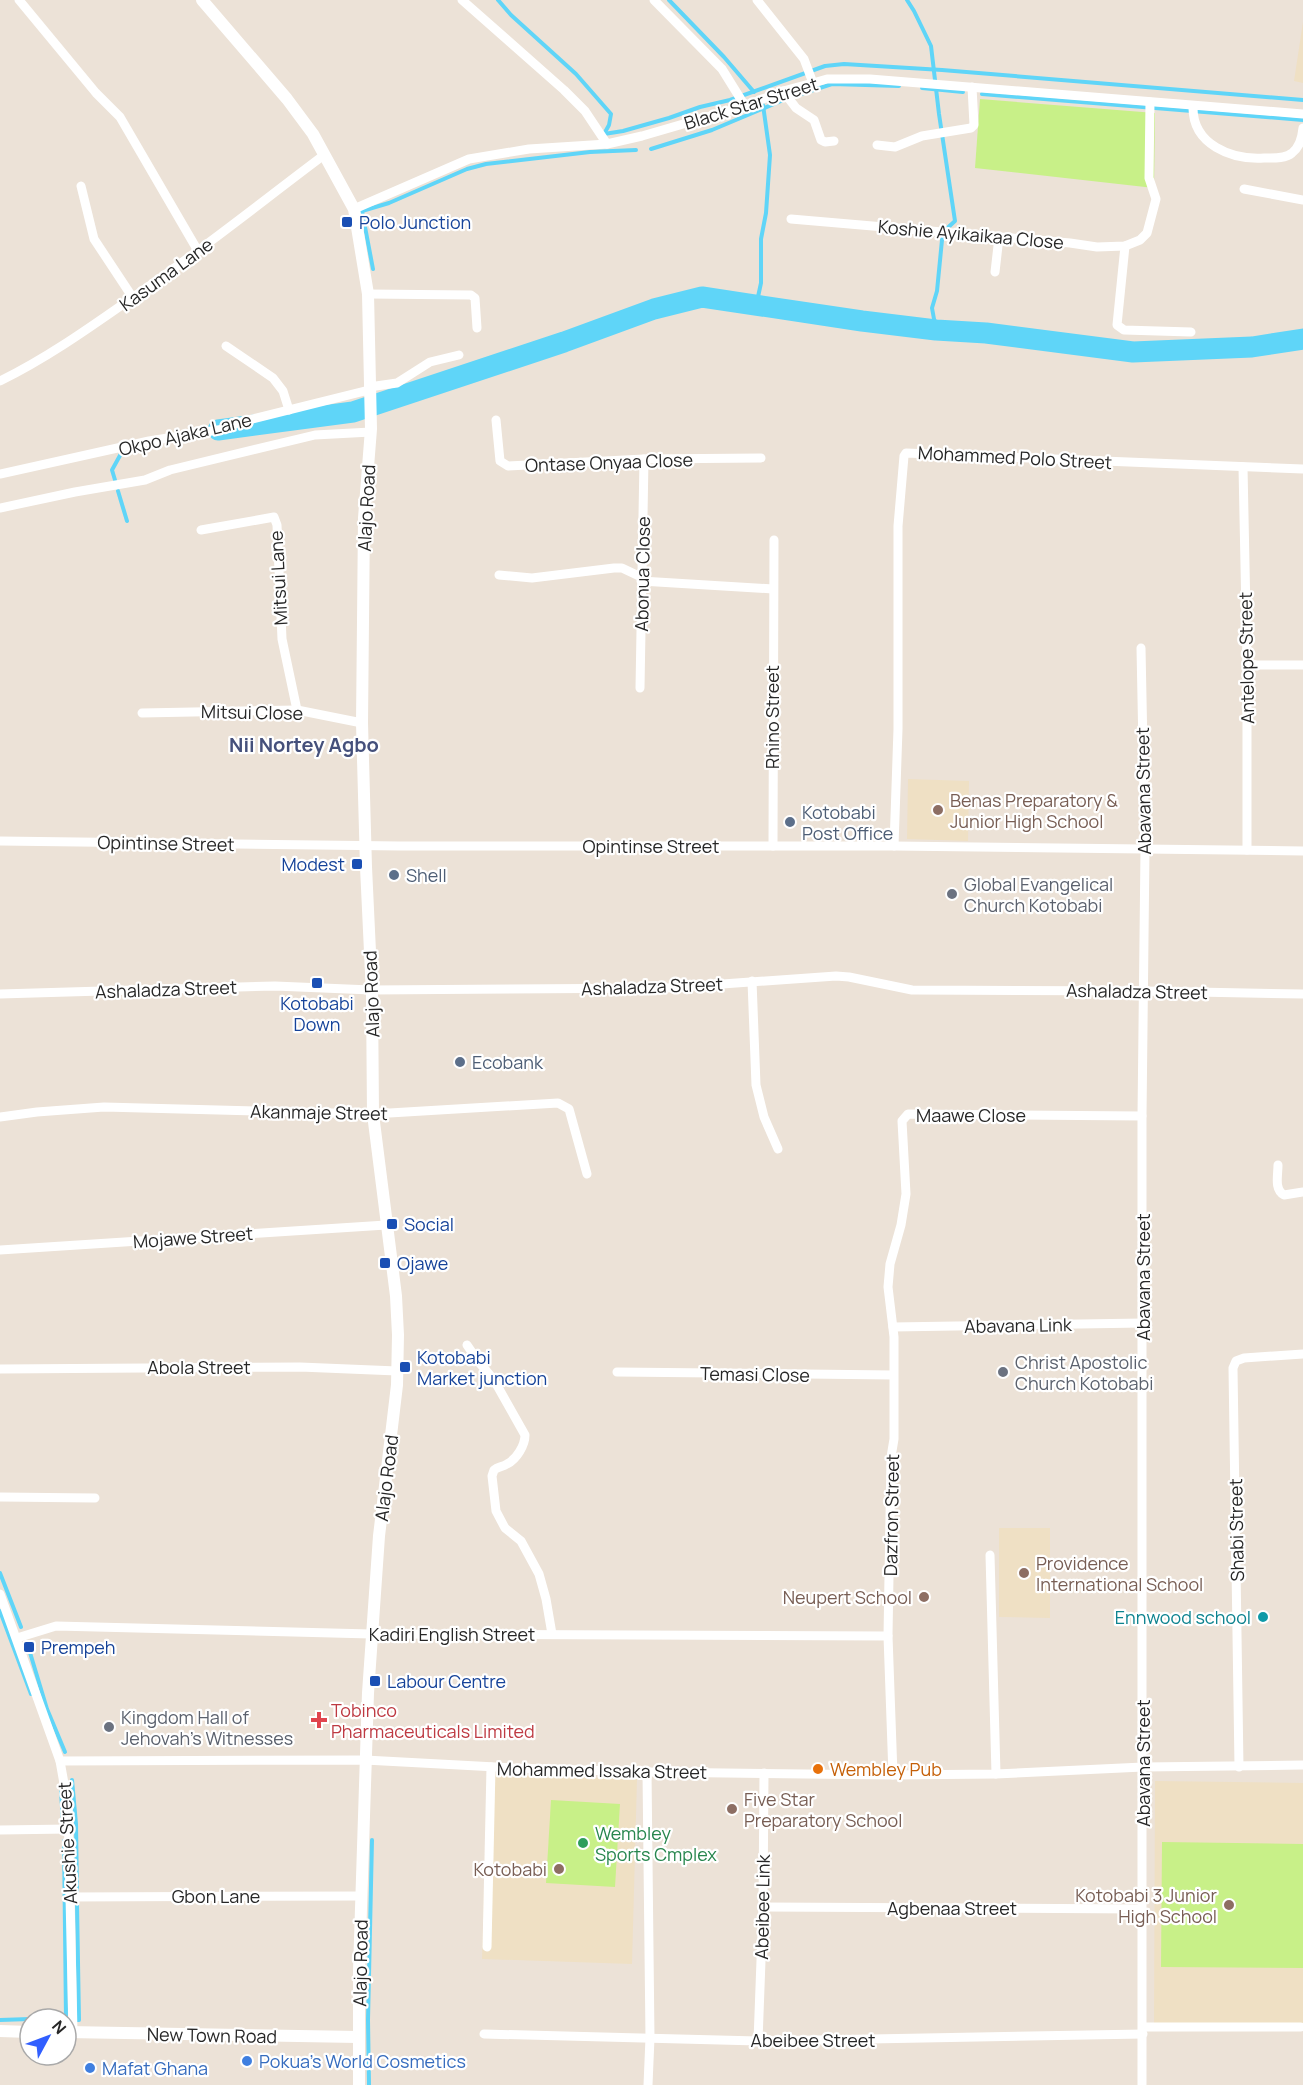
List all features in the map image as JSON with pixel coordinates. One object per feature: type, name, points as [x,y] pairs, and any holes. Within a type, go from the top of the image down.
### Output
[{"type":"street","points":[[19,0],[96,93],[120,117],[198,251]]},
{"type":"street","name":"Alajo Road","points":[[202,0],[292,105],[313,134],[354,209],[368,294],[371,431],[364,518],[362,723],[365,844],[373,1114],[396,1296],[398,1335],[397,1371],[371,1634],[365,1760],[358,2037],[359,2085]]},
{"type":"street","points":[[462,0],[564,90],[585,111],[607,144]]},
{"type":"street","points":[[654,0],[722,69],[745,106]]},
{"type":"street","points":[[758,0],[801,55],[808,66],[813,83]]},
{"type":"street","name":"Black Star Street","points":[[354,209],[469,159],[529,149],[607,144],[745,106],[783,91],[826,79],[870,79],[1303,114]]},
{"type":"street","points":[[877,145],[896,147],[922,136],[971,128],[974,125],[972,87]]},
{"type":"street","points":[[783,91],[796,108],[814,120],[821,140],[834,141]]},
{"type":"street","name":"Koshie Ayikaikaa Close","points":[[791,219],[1097,247],[1125,246],[1140,240],[1147,233],[1156,199],[1149,178],[1150,102]]},
{"type":"street","points":[[1193,106],[1195,125],[1202,136],[1213,147],[1229,154],[1255,159],[1290,155],[1302,140],[1303,128]]},
{"type":"street","name":"Kasuma Lane","points":[[0,381],[66,344],[133,298],[324,155]]},
{"type":"street","points":[[81,186],[94,239],[133,298]]},
{"type":"street","points":[[1244,189],[1303,200]]},
{"type":"street","points":[[995,272],[999,237]]},
{"type":"street","points":[[1125,246],[1117,325],[1124,330],[1191,332]]},
{"type":"street","points":[[368,294],[471,295],[475,298],[477,328]]},
{"type":"street","points":[[226,346],[273,378],[284,391],[289,410]]},
{"type":"street","name":"Okpo Ajaka Lane","points":[[0,474],[149,441],[224,429],[240,422],[398,383],[430,362],[459,355]]},
{"type":"street","name":"Ontase Onyaa Close","points":[[496,420],[500,461],[508,466],[644,459],[761,458]]},
{"type":"street","points":[[0,508],[145,480],[170,470],[315,435],[371,431]]},
{"type":"street","name":"Mohammed Polo Street","points":[[894,846],[898,729],[898,526],[906,453],[1303,469]]},
{"type":"street","name":"Abonua Close","points":[[640,688],[644,459]]},
{"type":"street","name":"Antelope Street","points":[[1243,467],[1247,663],[1247,849]]},
{"type":"street","name":"Mitsui Lane","points":[[201,530],[274,517],[277,525],[282,639],[297,710]]},
{"type":"street","name":"Rhino Street","points":[[773,846],[774,540]]},
{"type":"street","points":[[499,575],[532,578],[622,568],[641,579],[773,589]]},
{"type":"street","name":"Abavana Street","points":[[1141,648],[1145,849],[1142,1116],[1142,2085]]},
{"type":"street","points":[[1247,663],[1303,665]]},
{"type":"street","name":"Mitsui Close","points":[[141,712],[297,710],[362,723]]},
{"type":"street","name":"Opintinse Street","points":[[0,841],[400,846],[894,846],[1303,851]]},
{"type":"street","name":"Ashaladza Street","points":[[0,994],[275,986],[371,990],[667,988],[836,976],[912,990],[1303,994]]},
{"type":"street","points":[[752,981],[756,1085],[764,1117],[778,1149]]},
{"type":"street","name":"Akanmaje Street","points":[[0,1117],[104,1107],[373,1114],[558,1103],[569,1109],[587,1174]]},
{"type":"street","name":"Maawe Close","points":[[893,1327],[888,1287],[890,1264],[901,1224],[906,1194],[901,1126],[904,1117],[908,1114],[1142,1116]]},
{"type":"street","points":[[1278,1165],[1279,1192],[1284,1195],[1303,1192]]},
{"type":"street","name":"Mojawe Street","points":[[0,1250],[386,1225]]},
{"type":"street","name":"Abavana Link","points":[[893,1327],[1143,1323]]},
{"type":"street","name":"Dazfron Street","points":[[893,1327],[894,1439],[891,1457],[888,1636],[893,1775]]},
{"type":"street","points":[[467,1345],[494,1380],[525,1435],[514,1459],[494,1470],[492,1476],[495,1511],[505,1528],[521,1541],[542,1583],[552,1634]]},
{"type":"street","name":"Shabi Street","points":[[1239,1767],[1233,1368],[1236,1361],[1244,1358],[1303,1354]]},
{"type":"street","name":"Abola Street","points":[[0,1369],[300,1367],[397,1371]]},
{"type":"street","name":"Temasi Close","points":[[617,1372],[893,1375]]},
{"type":"street","points":[[0,1497],[95,1498]]},
{"type":"street","points":[[990,1555],[996,1774]]},
{"type":"street","name":"Akushie Street","points":[[0,1594],[60,1761],[67,1798],[70,2007]]},
{"type":"street","name":"Kadiri English Street","points":[[17,1638],[56,1626],[371,1634],[888,1636]]},
{"type":"street","name":"Mohammed Issaka Street","points":[[60,1761],[365,1760],[646,1772],[893,1775],[996,1774],[1143,1767],[1303,1765]]},
{"type":"street","points":[[487,1947],[491,1767]]},
{"type":"street","points":[[646,1772],[650,2038],[648,2085]]},
{"type":"street","name":"Abeibee Link","points":[[758,2041],[763,1906],[764,1773]]},
{"type":"street","points":[[0,1830],[69,1829]]},
{"type":"street","name":"Gbon Lane","points":[[70,1897],[362,1896]]},
{"type":"street","name":"Agbenaa Street","points":[[763,1906],[1142,1909]]},
{"type":"street","name":"Abeibee Street","points":[[484,2034],[758,2041],[1301,2027]]},
{"type":"street","points":[[0,2031],[18,2032]]},
{"type":"street","name":"New Town Road","points":[[78,2032],[358,2037]]},
{"type":"shaded area","points":[[1303,22],[1303,83],[1294,81]]},
{"type":"shaded area","name":"Benas Preparatory & Junior High School","points":[[908,779],[969,781],[968,841],[907,839]]},
{"type":"shaded area","name":"Providence International School","points":[[999,1528],[1050,1528],[1050,1618],[999,1617]]},
{"type":"shaded area","name":"Kotobabi","points":[[487,1774],[637,1779],[632,1964],[482,1959]]},
{"type":"shaded area","name":"Kotobabi 3 Junior High School","points":[[1155,1781],[1303,1783],[1303,2030],[1154,2028]]},
{"type":"green space","points":[[980,99],[1155,113],[1154,188],[975,168]]},
{"type":"green space","name":"Wembley Sports Cmplex","points":[[551,1800],[620,1804],[615,1887],[546,1883]]},
{"type":"green space","points":[[1162,1842],[1303,1844],[1303,1968],[1161,1967]]},
{"type":"waterway","points":[[498,0],[511,15],[576,74],[611,114],[604,134]]},
{"type":"waterway","points":[[669,0],[754,92]]},
{"type":"waterway","points":[[907,0],[931,46],[955,221],[943,232],[937,291],[932,308],[936,330]]},
{"type":"waterway","points":[[604,134],[623,131],[730,100],[825,66],[844,64],[1303,100]]},
{"type":"waterway","points":[[801,94],[832,84],[899,86]]},
{"type":"waterway","points":[[922,88],[963,92]]},
{"type":"waterway","points":[[982,94],[1303,120]]},
{"type":"waterway","points":[[651,149],[712,130],[781,101]]},
{"type":"waterway","points":[[756,306],[761,283],[761,239],[766,213],[770,155],[763,105]]},
{"type":"waterway","points":[[373,269],[362,211],[389,203],[467,169],[486,164],[590,152],[636,150]]},
{"type":"waterway","points":[[218,430],[353,412],[564,342],[654,309],[702,297],[862,321],[936,330],[986,333],[1133,352],[1252,347],[1303,339]]},
{"type":"waterway","points":[[115,480],[112,470],[123,450]]},
{"type":"waterway","points":[[118,491],[127,521]]},
{"type":"waterway","points":[[0,1573],[21,1627]]},
{"type":"waterway","points":[[0,1611],[31,1694]]},
{"type":"waterway","points":[[28,1646],[47,1709],[65,1752]]},
{"type":"waterway","points":[[72,1780],[76,1824],[77,1891]]},
{"type":"waterway","points":[[61,1792],[63,1821]]},
{"type":"waterway","points":[[369,2085],[372,1840]]},
{"type":"waterway","points":[[64,1841],[66,2007]]},
{"type":"waterway","points":[[77,1904],[78,2020]]},
{"type":"waterway","points":[[0,2020],[18,2019]]},
{"type":"place","name":"Polo Junction","points":[[347,222]]},
{"type":"place","name":"Benas Preparatory & Junior High School","points":[[938,810]]},
{"type":"place","name":"Kotobabi Post Office","points":[[790,822]]},
{"type":"place","name":"Modest","points":[[357,864]]},
{"type":"place","name":"Shell","points":[[394,875]]},
{"type":"place","name":"Global Evangelical Church Kotobabi","points":[[952,894]]},
{"type":"place","name":"Kotobabi Down","points":[[317,983]]},
{"type":"place","name":"Ecobank","points":[[460,1062]]},
{"type":"place","name":"Social","points":[[392,1224]]},
{"type":"place","name":"Ojawe","points":[[385,1263]]},
{"type":"place","name":"Kotobabi Market junction","points":[[405,1367]]},
{"type":"place","name":"Christ Apostolic Church Kotobabi","points":[[1003,1372]]},
{"type":"place","name":"Providence International School","points":[[1024,1573]]},
{"type":"place","name":"Neupert School","points":[[924,1597]]},
{"type":"place","name":"Ennwood school","points":[[1263,1617]]},
{"type":"place","name":"Prempeh","points":[[29,1647]]},
{"type":"place","name":"Labour Centre","points":[[375,1681]]},
{"type":"place","name":"Tobinco Pharmaceuticals Limited","points":[[319,1720]]},
{"type":"place","name":"Kingdom Hall of Jehovah's Witnesses","points":[[109,1727]]},
{"type":"place","name":"Wembley Pub","points":[[818,1769]]},
{"type":"place","name":"Five Star Preparatory School","points":[[732,1809]]},
{"type":"place","name":"Wembley Sports Cmplex","points":[[583,1843]]},
{"type":"place","name":"Kotobabi","points":[[559,1869]]},
{"type":"place","name":"Kotobabi 3 Junior High School","points":[[1229,1905]]},
{"type":"place","name":"Pokua's World Cosmetics","points":[[247,2061]]},
{"type":"place","name":"Mafat Ghana","points":[[90,2068]]},
{"type":"district","name":"Nii Nortey Agbo","points":[[304,744]]}]
